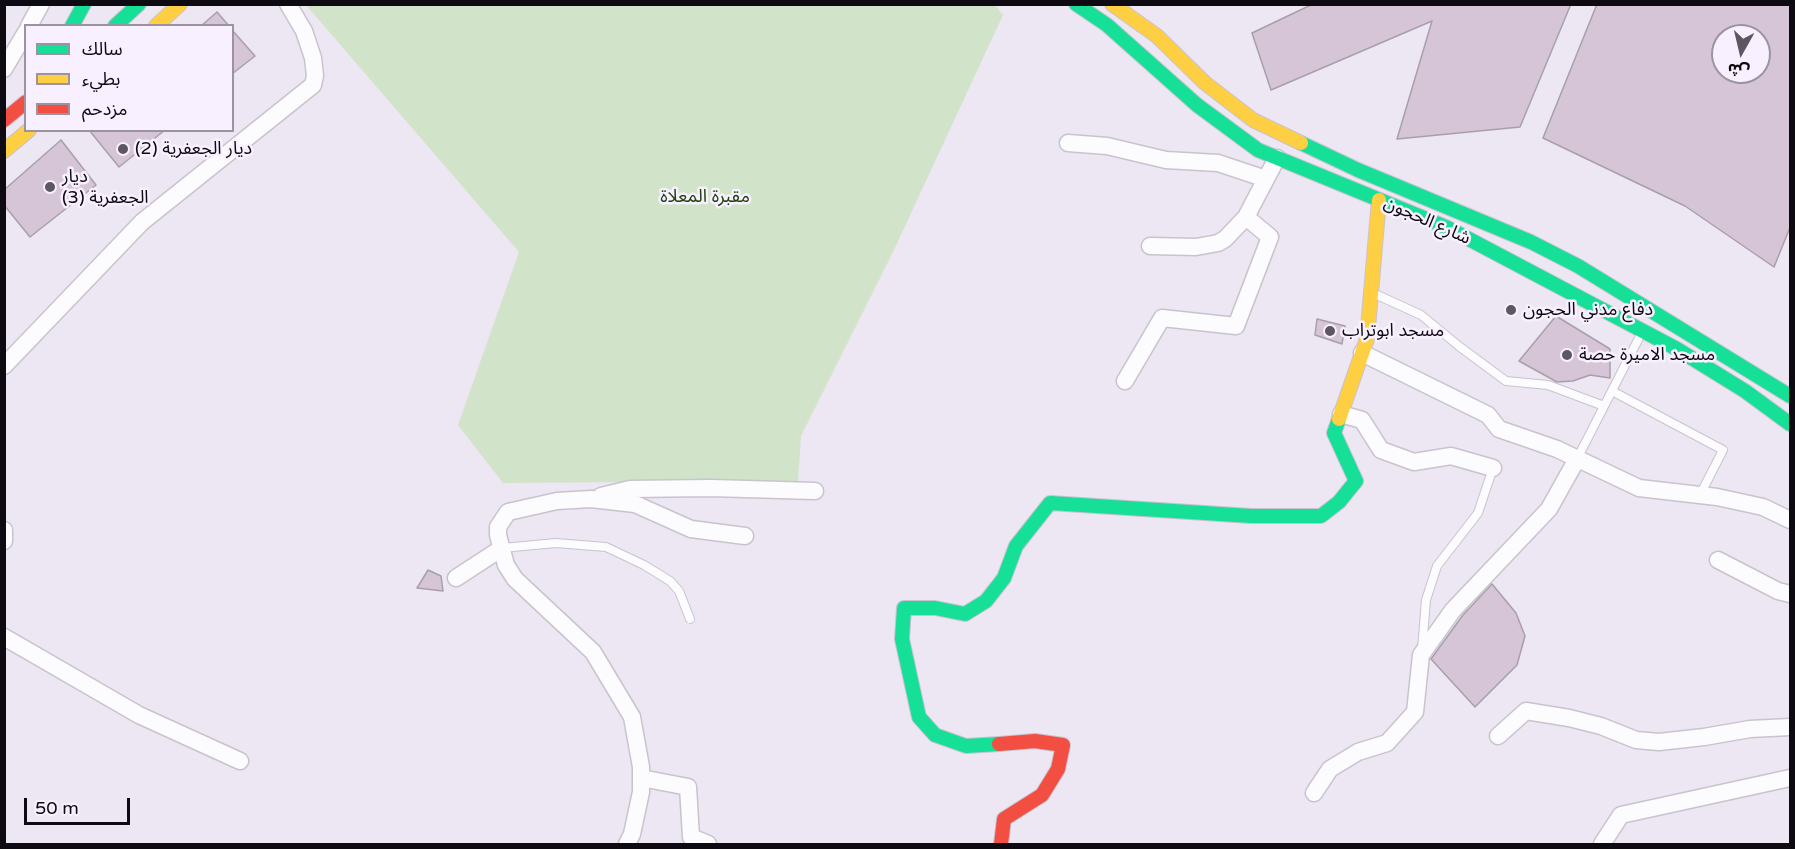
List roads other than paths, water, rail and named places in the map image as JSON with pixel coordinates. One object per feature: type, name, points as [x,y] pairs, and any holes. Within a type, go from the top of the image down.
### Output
[{"type":"main road","points":[[73,24],[84,4]]},
{"type":"main road","points":[[117,24],[139,4]]},
{"type":"main road","points":[[158,24],[180,4]]},
{"type":"main road","name":"شارع الحجون","points":[[1076,4],[1107,25],[1197,105],[1258,150],[1448,228],[1677,349],[1791,424]]},
{"type":"main road","name":"شارع الحجون","points":[[1112,4],[1157,36],[1205,82],[1253,120],[1358,170],[1531,242],[1578,266],[1791,396]]},
{"type":"main road","points":[[4,120],[24,102]]},
{"type":"main road","points":[[4,151],[27,132]]},
{"type":"main road","points":[[1001,844],[1004,819],[1042,795],[1058,769],[1063,745],[1035,741],[966,746],[935,735],[919,717],[902,639],[904,608],[935,608],[965,614],[986,601],[1004,578],[1016,546],[1050,503],[1251,516],[1321,516],[1339,502],[1356,482],[1334,434],[1367,339],[1379,200]]},
{"type":"street","points":[[30,24],[41,4]]},
{"type":"street","points":[[4,366],[142,222],[313,85],[314,58],[304,31],[288,4]]},
{"type":"street","points":[[4,69],[24,35]]},
{"type":"street","points":[[1068,143],[1107,146],[1166,160],[1218,164],[1266,179]]},
{"type":"street","points":[[1150,246],[1196,247],[1218,243],[1225,239],[1246,217],[1277,158]]},
{"type":"street","points":[[1125,381],[1162,318],[1236,326],[1270,237],[1246,217]]},
{"type":"street","points":[[1362,353],[1488,416],[1499,429],[1557,449],[1639,489],[1700,496],[1763,507],[1791,519]]},
{"type":"street","points":[[1341,414],[1362,420],[1381,450],[1414,462],[1451,456],[1493,468]]},
{"type":"street","points":[[1314,793],[1330,769],[1358,752],[1387,743],[1415,712],[1421,656],[1453,610],[1549,509],[1577,459]]},
{"type":"street","points":[[591,499],[630,489],[711,488],[815,491]]},
{"type":"street","points":[[627,844],[632,834],[641,792],[641,767],[632,717],[593,652],[515,579],[506,565],[498,535],[498,526],[508,512],[557,501],[591,499],[635,504],[691,529],[745,536]]},
{"type":"street","points":[[4,530],[4,541]]},
{"type":"street","points":[[456,578],[502,548]]},
{"type":"street","points":[[1718,560],[1778,591],[1791,594]]},
{"type":"street","points":[[4,637],[139,715],[240,761]]},
{"type":"street","points":[[1498,736],[1526,711],[1601,726],[1636,740],[1659,742],[1750,729],[1791,726]]},
{"type":"street","points":[[641,778],[688,787],[692,837],[708,844]]},
{"type":"street","points":[[1602,844],[1621,814],[1791,778]]},
{"type":"lane","points":[[1371,292],[1421,315],[1506,381],[1548,385],[1604,406]]},
{"type":"lane","points":[[1577,459],[1643,330]]},
{"type":"lane","points":[[1612,391],[1723,450],[1700,496]]},
{"type":"lane","points":[[1421,656],[1426,600],[1437,566],[1478,513],[1493,468]]},
{"type":"lane","points":[[502,548],[556,543],[606,547],[644,565],[670,581],[679,591],[690,620]]},
{"type":"place","name":"ديار الجعفرية (2)","points":[[123,149]]},
{"type":"place","name":"ديار الجعفرية (3)","points":[[50,187]]},
{"type":"place","name":"دفاع مدني الحجون","points":[[1511,310]]},
{"type":"place","name":"مسجد ابوتراب","points":[[1330,331]]},
{"type":"place","name":"مسجد الاميرة حصة","points":[[1567,355]]},
{"type":"park label","name":"مقبرة المعلاة","points":[[705,197]]}]
